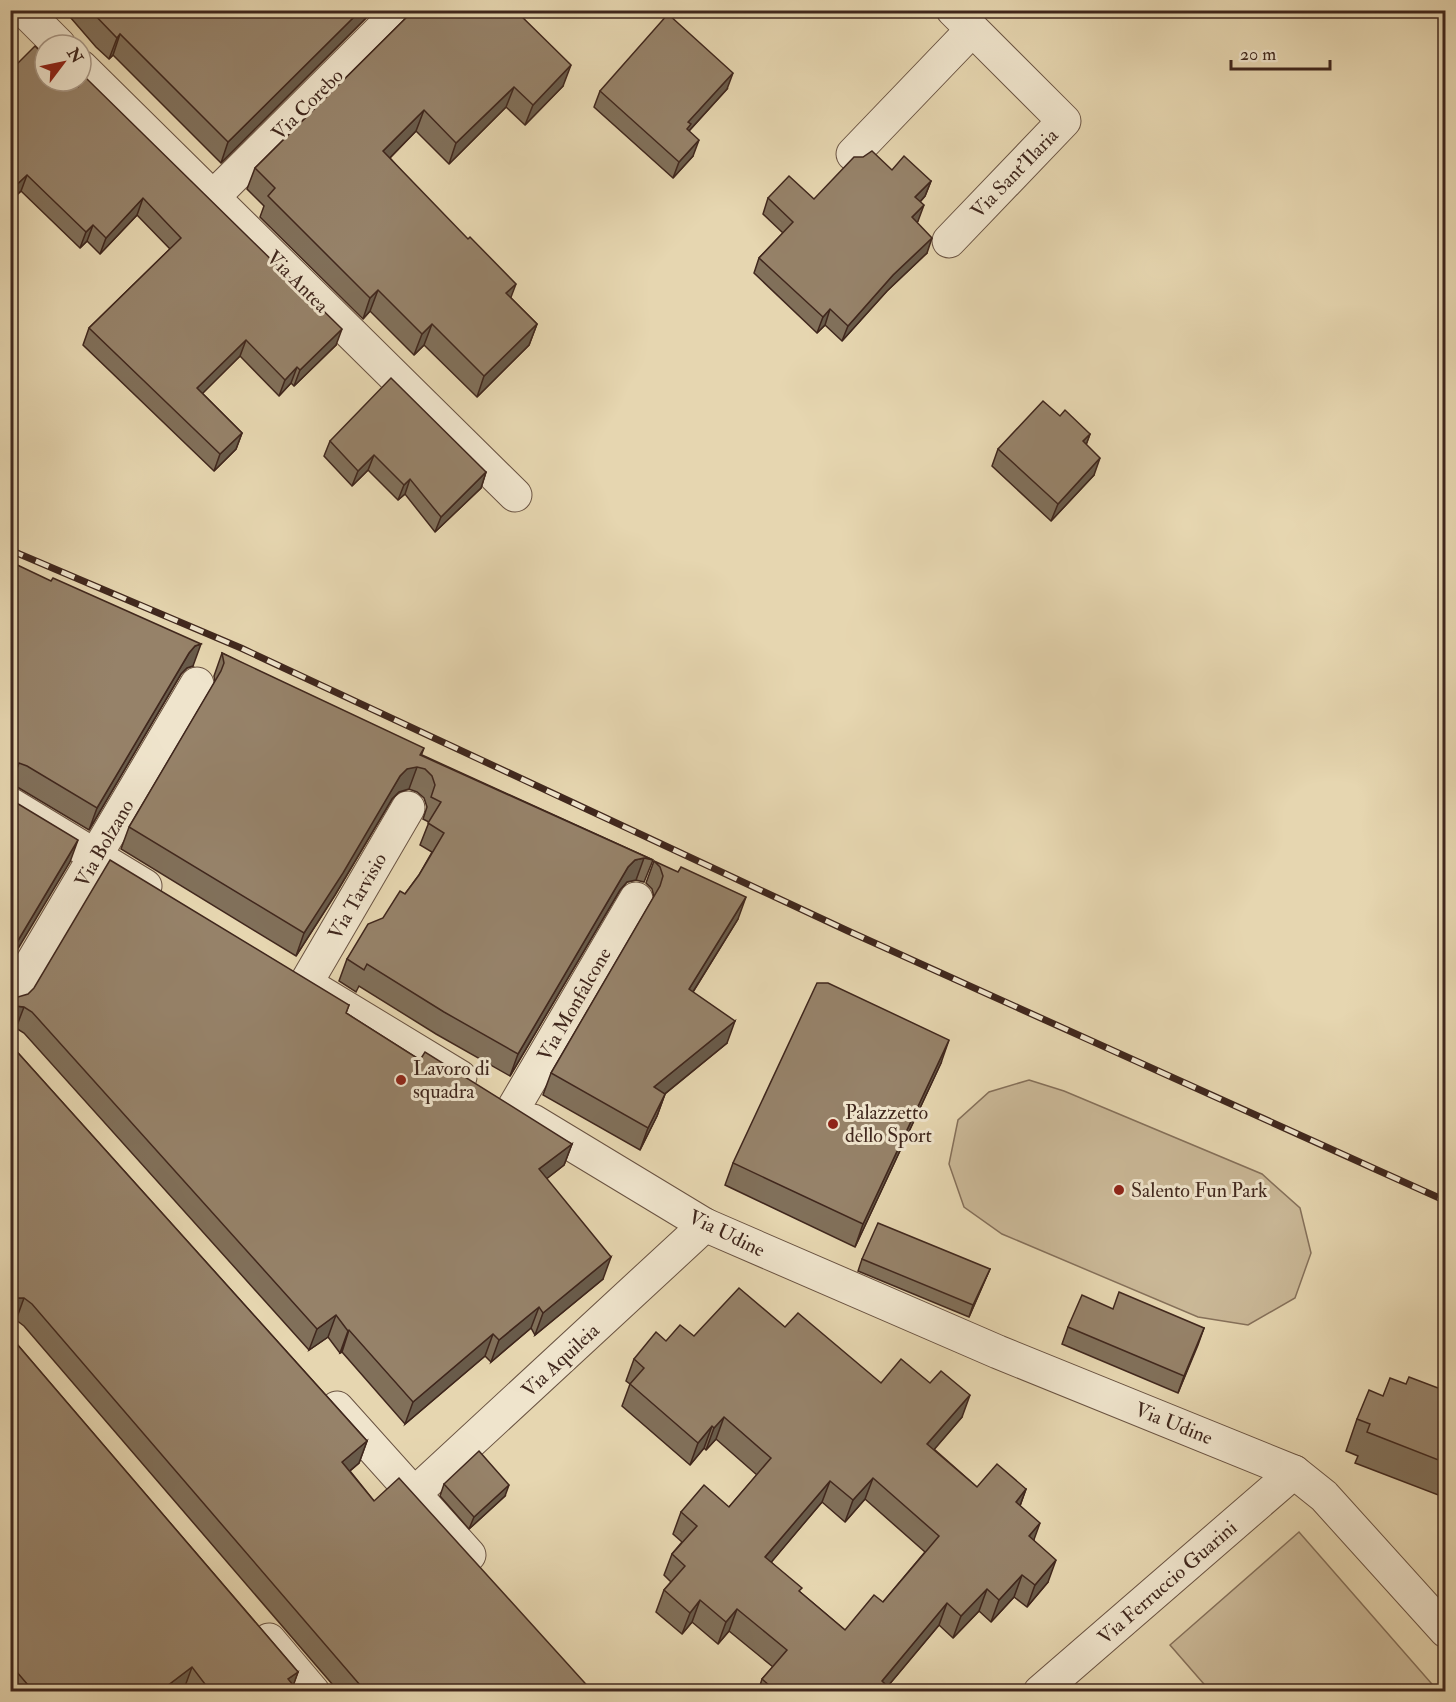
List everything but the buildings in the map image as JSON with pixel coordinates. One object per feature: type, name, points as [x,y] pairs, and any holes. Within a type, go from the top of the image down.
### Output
[{"type":"street","points":[[24,10],[47,33]]},
{"type":"street","name":"Via Corebo","points":[[213,197],[401,10]]},
{"type":"street","name":"Via Sant'Ilaria","points":[[853,154],[962,20],[1064,121],[949,241]]},
{"type":"street","name":"Via Antea","points":[[93,79],[515,495]]},
{"type":"street","name":"Via Bolzano","points":[[10,1000],[196,684]]},
{"type":"street","points":[[10,804],[166,898]]},
{"type":"street","name":"Via Tarvisio","points":[[306,983],[408,808]]},
{"type":"street","name":"Via Monfalcone","points":[[513,1109],[636,899]]},
{"type":"street","name":"Via Udine","points":[[276,965],[705,1225],[998,1352],[1294,1472],[1324,1496],[1446,1631]]},
{"type":"street","name":"Via Aquileia","points":[[414,1494],[705,1225]]},
{"type":"street","points":[[319,1389],[491,1580]]},
{"type":"street","name":"Via Ferruccio Guarini","points":[[1040,1692],[1294,1472]]},
{"type":"street","points":[[251,1619],[313,1692]]},
{"type":"shaded area","name":"Salento Fun Park","points":[[1029,1080],[1064,1091],[1262,1174],[1300,1208],[1311,1253],[1295,1298],[1248,1325],[1198,1317],[1002,1234],[964,1207],[949,1164],[958,1120],[989,1092]]},
{"type":"shaded area","points":[[1299,1532],[1438,1691],[1210,1691],[1170,1645]]},
{"type":"railway","points":[[10,550],[241,648],[848,931],[1446,1201]]},
{"type":"place","name":"Lavoro di squadra","points":[[401,1080]]},
{"type":"place","name":"Palazzetto dello Sport","points":[[833,1124]]},
{"type":"place","name":"Salento Fun Park","points":[[1119,1190]]}]
